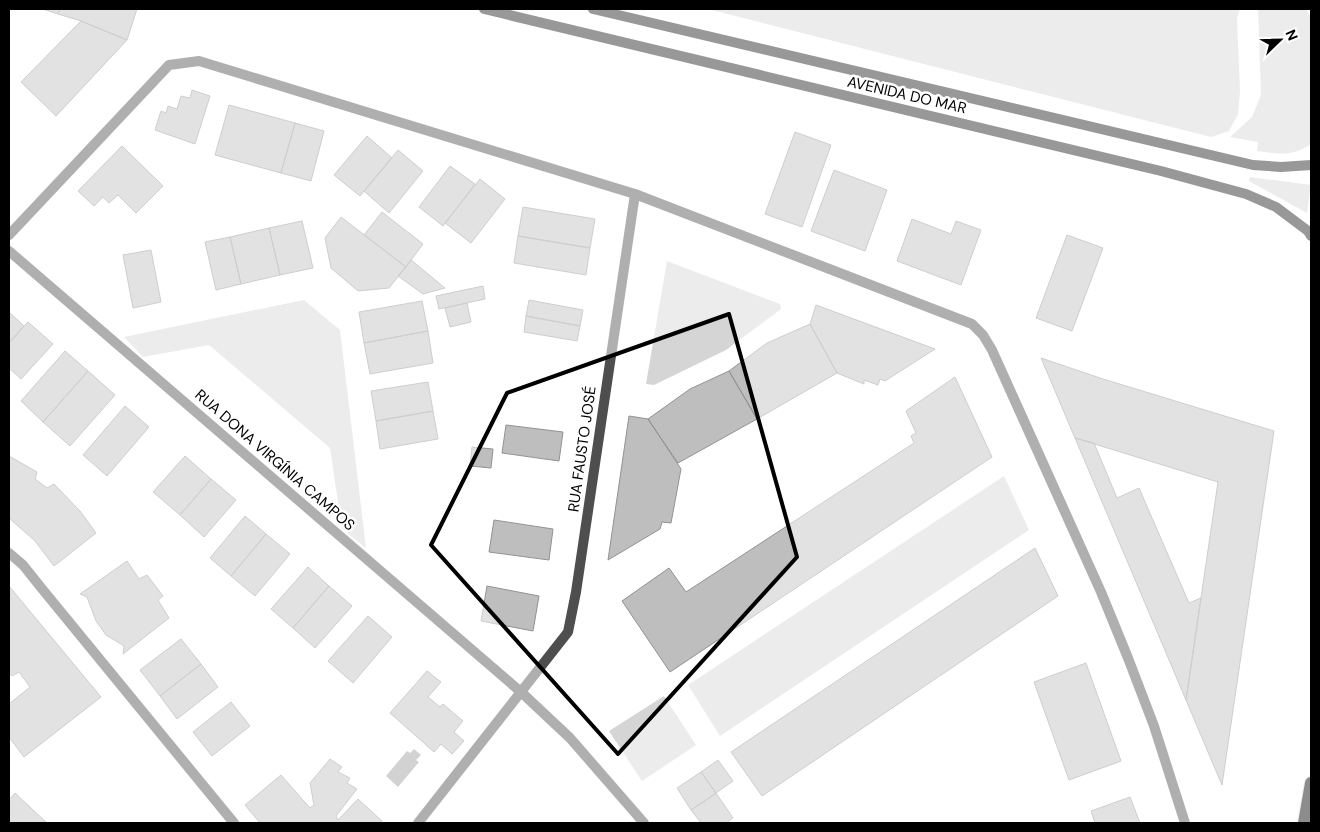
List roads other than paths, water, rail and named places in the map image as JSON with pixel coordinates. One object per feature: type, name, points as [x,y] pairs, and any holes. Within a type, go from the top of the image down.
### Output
[{"type":"main road","name":"AVENIDA DO MAR","points":[[484,9],[1161,171],[1246,194],[1276,207],[1308,231],[1311,236]]},
{"type":"main road","name":"AVENIDA DO MAR","points":[[593,9],[1254,165],[1282,167],[1311,165]]},
{"type":"main road","points":[[1304,823],[1311,783]]},
{"type":"street","points":[[9,235],[169,65],[199,61],[635,194],[972,324],[984,335],[992,350],[1101,592],[1154,726],[1185,823]]},
{"type":"street","name":"RUA FAUSTO JOSÉ","points":[[418,823],[568,632],[578,582],[635,194]]},
{"type":"street","name":"RUA DONA VIRGÍNIA CAMPOS","points":[[9,251],[521,692],[570,738],[644,823]]},
{"type":"street","points":[[9,553],[23,566],[234,823]]}]
